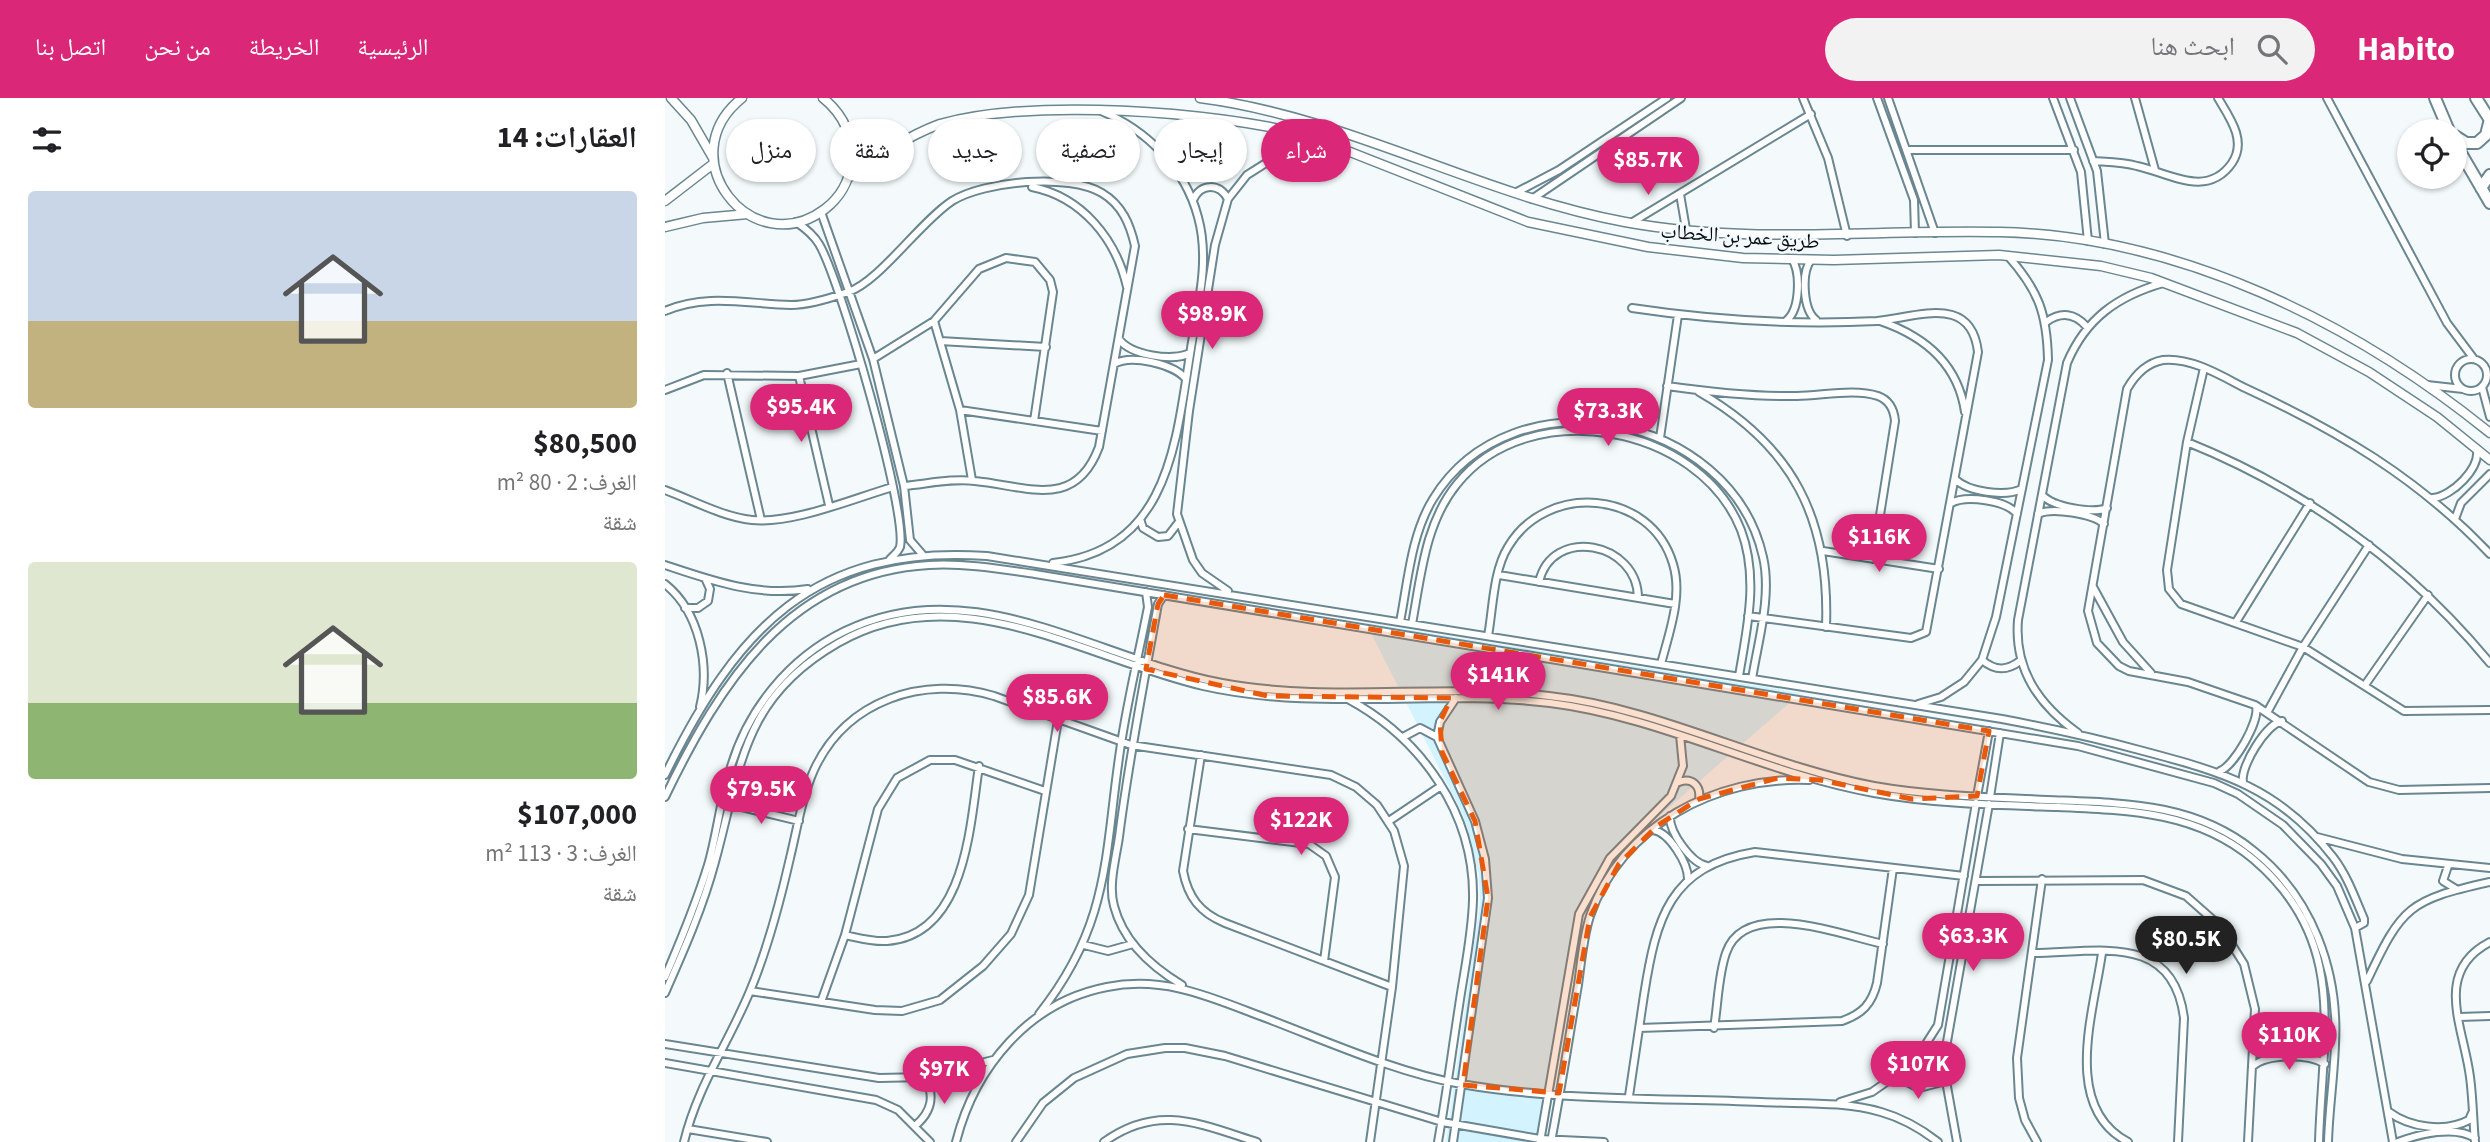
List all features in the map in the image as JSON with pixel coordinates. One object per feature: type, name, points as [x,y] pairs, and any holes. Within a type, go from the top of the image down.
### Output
[{"type":"main road","points":[[2435,98],[2444,119]]},
{"type":"main road","points":[[2467,144],[2477,143],[2486,135],[2490,120],[2476,98]]},
{"type":"main road","points":[[2467,164],[2490,203]]},
{"type":"main road","points":[[2481,188],[2490,175]]},
{"type":"street","points":[[671,98],[691,120],[729,198],[748,214],[771,223],[796,222],[821,212],[837,197],[846,182]]},
{"type":"street","points":[[665,201],[713,161],[714,139],[721,122],[742,98]]},
{"type":"street","points":[[823,98],[842,119]]},
{"type":"street","name":"طريق عمر بن الخطاب","points":[[1200,98],[1312,121],[1532,199],[1631,223],[1766,236],[2014,232],[2105,244],[2204,272],[2302,312],[2377,352],[2427,384],[2490,433]]},
{"type":"street","points":[[1515,193],[1559,170],[1667,98]]},
{"type":"street","points":[[1532,199],[1681,98]]},
{"type":"street","points":[[1804,98],[1835,180],[1847,236]]},
{"type":"street","points":[[1877,98],[1914,200],[1915,233]]},
{"type":"street","points":[[1888,98],[1935,233]]},
{"type":"street","points":[[2053,98],[2074,150],[2086,195],[2088,241]]},
{"type":"street","points":[[2070,98],[2093,161],[2102,195],[2105,244]]},
{"type":"street","points":[[2135,98],[2155,170]]},
{"type":"street","points":[[2093,161],[2135,165],[2183,181],[2213,180],[2225,172],[2234,159],[2237,135],[2218,98]]},
{"type":"street","points":[[2327,98],[2447,323],[2474,359],[2484,365],[2489,376],[2485,392],[2490,417]]},
{"type":"street","points":[[1036,562],[1069,561],[1099,551],[1126,534],[1140,519],[1162,485],[1176,440],[1204,267],[1203,241],[1192,201],[1175,169],[1159,149],[1117,118],[1093,108]]},
{"type":"street","name":"طريق عمر بن الخطاب","points":[[914,136],[957,119],[1026,109],[1093,108],[1180,113],[1261,125]]},
{"type":"street","points":[[1631,223],[1811,114]]},
{"type":"street","points":[[1907,149],[2074,150]]},
{"type":"street","name":"طريق عمر بن الخطاب","points":[[1351,152],[1528,222],[1597,238],[1697,255],[1811,260],[2008,256],[2101,266],[2165,282],[2297,333],[2369,372],[2437,417],[2490,460]]},
{"type":"street","points":[[1240,596],[1202,573],[1185,545],[1177,498],[1215,245],[1229,199],[1247,175],[1261,164]]},
{"type":"street","points":[[1016,183],[1040,188],[1082,211],[1113,247],[1128,292]]},
{"type":"street","points":[[665,311],[715,299],[792,305],[851,291],[890,258],[938,211],[955,199],[982,188],[1016,183],[1075,184],[1089,187],[1114,202],[1128,222],[1135,246],[1101,431],[1091,468],[1083,477],[1060,489],[1045,491],[972,480],[904,486]]},
{"type":"street","points":[[1192,201],[1202,189],[1210,186],[1224,192],[1229,199]]},
{"type":"street","points":[[1679,194],[1686,229]]},
{"type":"street","points":[[821,212],[873,359],[904,486],[910,540],[924,555]]},
{"type":"street","points":[[665,227],[703,218],[748,214]]},
{"type":"street","points":[[796,222],[818,242],[839,294],[861,363],[893,487],[900,542],[897,553],[888,559]]},
{"type":"street","points":[[1914,705],[1941,697],[1964,682],[1982,660],[1996,617],[2047,360],[2046,322],[2038,298],[2025,276],[2008,256]]},
{"type":"street","points":[[873,359],[934,321],[979,269],[992,261],[1020,258],[1035,262],[1050,280],[1053,292],[1034,421]]},
{"type":"street","points":[[1787,320],[1796,306],[1796,269],[1792,259]]},
{"type":"street","points":[[1811,260],[1807,265],[1806,307],[1816,320]]},
{"type":"street","points":[[2079,734],[2041,702],[2021,661],[2017,639],[2018,620],[2038,514],[2067,363],[2087,327],[2109,306],[2127,296],[2165,282]]},
{"type":"street","points":[[1632,308],[1678,315],[1787,320],[1877,320],[1943,313],[1964,321],[1972,330],[1978,352],[1928,627],[1922,636],[1911,638],[1748,616]]},
{"type":"street","points":[[2046,322],[2060,314],[2068,314],[2087,327]]},
{"type":"street","points":[[1660,438],[1678,315]]},
{"type":"street","points":[[1877,320],[1916,336],[1939,356],[1957,381],[1966,421]]},
{"type":"street","points":[[934,321],[960,410],[972,480]]},
{"type":"street","points":[[1119,339],[1131,350],[1177,358],[1190,353]]},
{"type":"street","points":[[940,341],[1046,347]]},
{"type":"street","points":[[2463,389],[2456,380],[2456,369],[2463,361],[2474,359]]},
{"type":"street","points":[[1114,364],[1129,360],[1168,367],[1186,379]]},
{"type":"street","points":[[2490,554],[2433,498],[2322,424],[2204,368],[2164,360],[2141,370],[2127,389],[2088,611],[2097,643],[2119,666],[2255,705],[2282,721],[2355,774],[2383,787],[2399,790],[2490,789]]},
{"type":"street","points":[[665,390],[690,378],[727,373],[799,376],[861,363]]},
{"type":"street","points":[[2204,368],[2187,442],[2167,570],[2169,589],[2181,604],[2303,648],[2396,706],[2413,713],[2490,710]]},
{"type":"street","points":[[727,373],[761,520]]},
{"type":"street","points":[[799,376],[829,505]]},
{"type":"street","points":[[2427,384],[2485,392]]},
{"type":"street","points":[[1667,386],[1747,395],[1875,395],[1890,404],[1895,421],[1873,559]]},
{"type":"street","points":[[1696,390],[1732,411],[1753,429],[1789,470],[1809,506],[1823,551],[1828,586],[1826,627]]},
{"type":"street","points":[[960,410],[1101,431]]},
{"type":"street","points":[[1400,622],[1421,525],[1449,477],[1469,458],[1492,442],[1518,431],[1573,421],[1603,424],[1660,438],[1709,467],[1746,509],[1764,559],[1762,619],[1752,678]]},
{"type":"street","points":[[1412,624],[1432,529],[1457,484],[1486,457],[1520,439],[1572,431],[1601,432],[1640,442],[1685,462],[1708,481],[1727,503],[1746,548],[1752,587],[1739,677]]},
{"type":"street","points":[[2187,442],[2253,471],[2310,503],[2369,545],[2428,594],[2490,663]]},
{"type":"street","points":[[2433,498],[2446,495],[2474,466],[2477,449]]},
{"type":"street","points":[[2455,519],[2461,503],[2490,474]]},
{"type":"street","points":[[1955,479],[1965,486],[2004,493],[2021,489]]},
{"type":"street","points":[[665,490],[739,518],[761,520],[785,518],[893,487]]},
{"type":"street","points":[[2042,495],[2053,503],[2094,510],[2107,508]]},
{"type":"street","points":[[1951,503],[1968,499],[2003,505],[2017,514]]},
{"type":"street","points":[[1488,636],[1506,550],[1520,528],[1541,512],[1566,503],[1592,502],[1618,507],[1653,529],[1674,564],[1677,584],[1675,604],[1661,664]]},
{"type":"street","points":[[2236,622],[2310,503]]},
{"type":"street","points":[[2038,514],[2052,511],[2097,519],[2104,524]]},
{"type":"street","points":[[1140,519],[1143,528],[1158,537],[1168,536],[1179,522]]},
{"type":"street","points":[[2267,711],[2303,648],[2369,545]]},
{"type":"street","points":[[1539,582],[1542,570],[1555,553],[1568,549],[1593,548],[1627,563],[1635,574],[1638,598]]},
{"type":"street","points":[[1823,551],[1939,569]]},
{"type":"street","points":[[665,775],[699,712],[747,641],[775,615],[813,588],[850,571],[888,559],[924,555],[968,555],[1036,562],[1914,705],[2079,734],[2220,771],[2243,782],[2285,809],[2315,836],[2334,859],[2364,919],[2364,923],[2355,928]]},
{"type":"street","points":[[665,565],[735,588],[767,592],[813,588]]},
{"type":"street","points":[[665,797],[711,713],[756,648],[796,612],[845,585],[891,570],[948,565],[1035,574],[2078,746],[2214,783],[2262,808],[2303,844],[2337,886],[2355,928],[2395,1142],[2414,1136],[2455,1133],[2475,1140],[2470,1077],[2455,1000],[2461,969],[2469,957],[2490,942]]},
{"type":"street","points":[[1499,575],[1675,604]]},
{"type":"street","points":[[685,608],[698,608],[708,601],[710,589],[705,578]]},
{"type":"street","points":[[665,584],[685,608],[697,632],[704,659],[705,685],[699,712]]},
{"type":"street","points":[[2092,586],[2123,642],[2153,674]]},
{"type":"street","points":[[956,1142],[975,1087],[993,1060],[1035,1018],[1056,992],[1084,944],[1102,891],[1121,742],[1147,607],[1146,592]]},
{"type":"street","points":[[2365,685],[2428,594]]},
{"type":"street","points":[[1164,595],[1158,604],[1131,745],[1112,891],[1120,925],[1133,944],[1167,976],[1187,988],[1383,1061],[1462,1085],[1549,1093],[1819,1105],[1880,1111],[1909,1122],[1938,1142]]},
{"type":"street","points":[[665,977],[686,929],[706,872],[728,773],[738,744],[769,692],[813,650],[867,621],[917,610],[958,608],[1018,620],[1137,663],[1223,690],[1268,696],[1456,698],[1553,703],[1602,712],[1820,780],[1873,793],[1990,801],[2147,805],[2171,810],[2227,832],[2275,869],[2304,908],[2315,929],[2331,981],[2336,1040],[2328,1142]]},
{"type":"street","points":[[665,993],[706,894],[744,747],[774,696],[817,656],[870,628],[927,615],[986,619],[1137,663]]},
{"type":"street","points":[[1982,660],[1997,669],[2014,666],[2021,661]]},
{"type":"street","points":[[1146,666],[1224,683],[1269,689],[1505,692],[1555,696],[1652,718],[1725,745],[1837,778],[1937,798]]},
{"type":"street","points":[[684,1142],[710,1070],[750,991],[782,894],[814,771],[834,739],[862,713],[896,695],[935,687],[975,690],[1131,745],[1331,775],[1367,796],[1389,821],[1399,842],[1404,866],[1383,1061],[1370,1142]]},
{"type":"street","points":[[1346,698],[1385,722],[1403,737],[1427,764],[1461,827],[1470,863],[1473,899],[1439,1142]]},
{"type":"street","points":[[1437,737],[1443,715],[1456,698]]},
{"type":"street","points":[[2220,771],[2230,765],[2255,723],[2258,714],[2255,705]]},
{"type":"street","points":[[750,991],[888,1012],[916,1009],[940,1000],[983,966],[1011,934],[1025,905],[1058,720]]},
{"type":"street","points":[[2243,782],[2242,772],[2267,729],[2282,721]]},
{"type":"street","points":[[1403,737],[1420,728],[1437,737],[1475,821],[1485,859],[1488,898],[1453,1142]]},
{"type":"street","points":[[1819,1105],[1859,1097],[1895,1076],[1915,1061],[1938,1025],[1989,731]]},
{"type":"street","points":[[1957,1142],[1946,1081],[1947,1039],[2000,733]]},
{"type":"street","points":[[1540,1140],[1579,914],[1609,858],[1671,796],[1679,782],[1683,766],[1679,735]]},
{"type":"street","points":[[1201,755],[1183,871],[1188,891],[1200,909],[1225,923],[1392,987]]},
{"type":"street","points":[[821,1002],[845,935],[878,809],[888,787],[907,770],[930,760],[954,760],[979,766],[1045,791]]},
{"type":"street","points":[[845,935],[885,942],[909,936],[926,926],[946,903],[963,863],[979,766]]},
{"type":"street","points":[[1551,1141],[1590,917],[1619,864],[1653,830],[1699,799],[1737,785],[1778,778],[1820,780]]},
{"type":"street","points":[[1679,782],[1687,780],[1695,783],[1699,799]]},
{"type":"street","points":[[1389,821],[1441,786]]},
{"type":"street","points":[[2013,802],[2168,816],[2212,832],[2253,859],[2284,892],[2308,932],[2323,982],[2327,1038],[2319,1142]]},
{"type":"street","points":[[729,804],[799,821]]},
{"type":"street","points":[[1671,816],[1671,827],[1695,861],[1707,866]]},
{"type":"street","points":[[1188,829],[1309,844],[1326,856],[1335,877],[1324,961]]},
{"type":"street","points":[[1653,830],[1663,834],[1685,864],[1688,880]]},
{"type":"street","points":[[2315,836],[2356,849],[2448,866],[2490,868]]},
{"type":"street","points":[[1629,1096],[1652,945],[1660,918],[1672,897],[1688,880],[1707,866],[1729,856],[1755,852],[1964,876]]},
{"type":"street","points":[[2448,866],[2444,870],[2443,881],[2457,890]]},
{"type":"street","points":[[1639,1028],[1714,1028],[1842,1021],[1855,1017],[1874,996],[1893,868]]},
{"type":"street","points":[[2037,1142],[2025,1120],[2017,1076],[2042,879]]},
{"type":"street","points":[[1976,881],[2143,880],[2186,896],[2220,926],[2244,964],[2251,986],[2254,1032],[2248,1142]]},
{"type":"street","points":[[2366,983],[2402,917],[2418,903],[2436,894],[2490,882]]},
{"type":"street","points":[[1714,1028],[1725,954],[1735,937],[1750,927],[1775,921],[1883,944]]},
{"type":"street","points":[[1084,944],[1108,951],[1133,944]]},
{"type":"street","points":[[2032,953],[2139,953],[2152,959],[2174,982],[2181,999],[2184,1018],[2178,1142]]},
{"type":"street","points":[[2102,953],[2087,1061],[2087,1079],[2101,1116],[2110,1128],[2128,1142]]},
{"type":"street","points":[[1035,1018],[1062,1002],[1108,987],[1139,984],[1187,988]]},
{"type":"street","points":[[2459,1017],[2490,1016]]},
{"type":"street","points":[[2254,1032],[2269,1042],[2318,1042],[2327,1038]]},
{"type":"street","points":[[665,1044],[879,1079],[925,1077],[993,1060]]},
{"type":"street","points":[[1016,1142],[1043,1103],[1074,1078],[1109,1060],[1156,1049],[1185,1048],[1215,1054],[1376,1105],[1442,1122],[1540,1140],[1604,1142]]},
{"type":"street","points":[[2253,1066],[2270,1058],[2313,1059],[2325,1063]]},
{"type":"street","points":[[665,1063],[876,1100],[898,1110],[916,1125],[930,1142]]},
{"type":"street","points":[[1895,1076],[1919,1088],[1946,1081]]},
{"type":"street","points":[[916,1125],[924,1118],[932,1098],[925,1077]]},
{"type":"street","points":[[2389,1112],[2415,1126],[2458,1124],[2469,1120],[2473,1112]]},
{"type":"street","points":[[1104,1142],[1134,1124],[1168,1118],[1186,1120],[1257,1142]]},
{"type":"street","points":[[688,1129],[767,1142]]},
{"type":"highlighted area","points":[[1164,595],[1989,731],[1977,796],[1912,799],[1820,780],[1778,778],[1699,799],[1657,826],[1619,864],[1590,917],[1559,1093],[1463,1085],[1488,898],[1475,821],[1442,752],[1440,722],[1451,698],[1268,696],[1146,669],[1158,604]]},
{"type":"shaded area","points":[[1366,623],[1801,693],[1635,837],[1598,886],[1584,914],[1545,1142],[1446,1142],[1480,903],[1479,875],[1462,813]]}]
